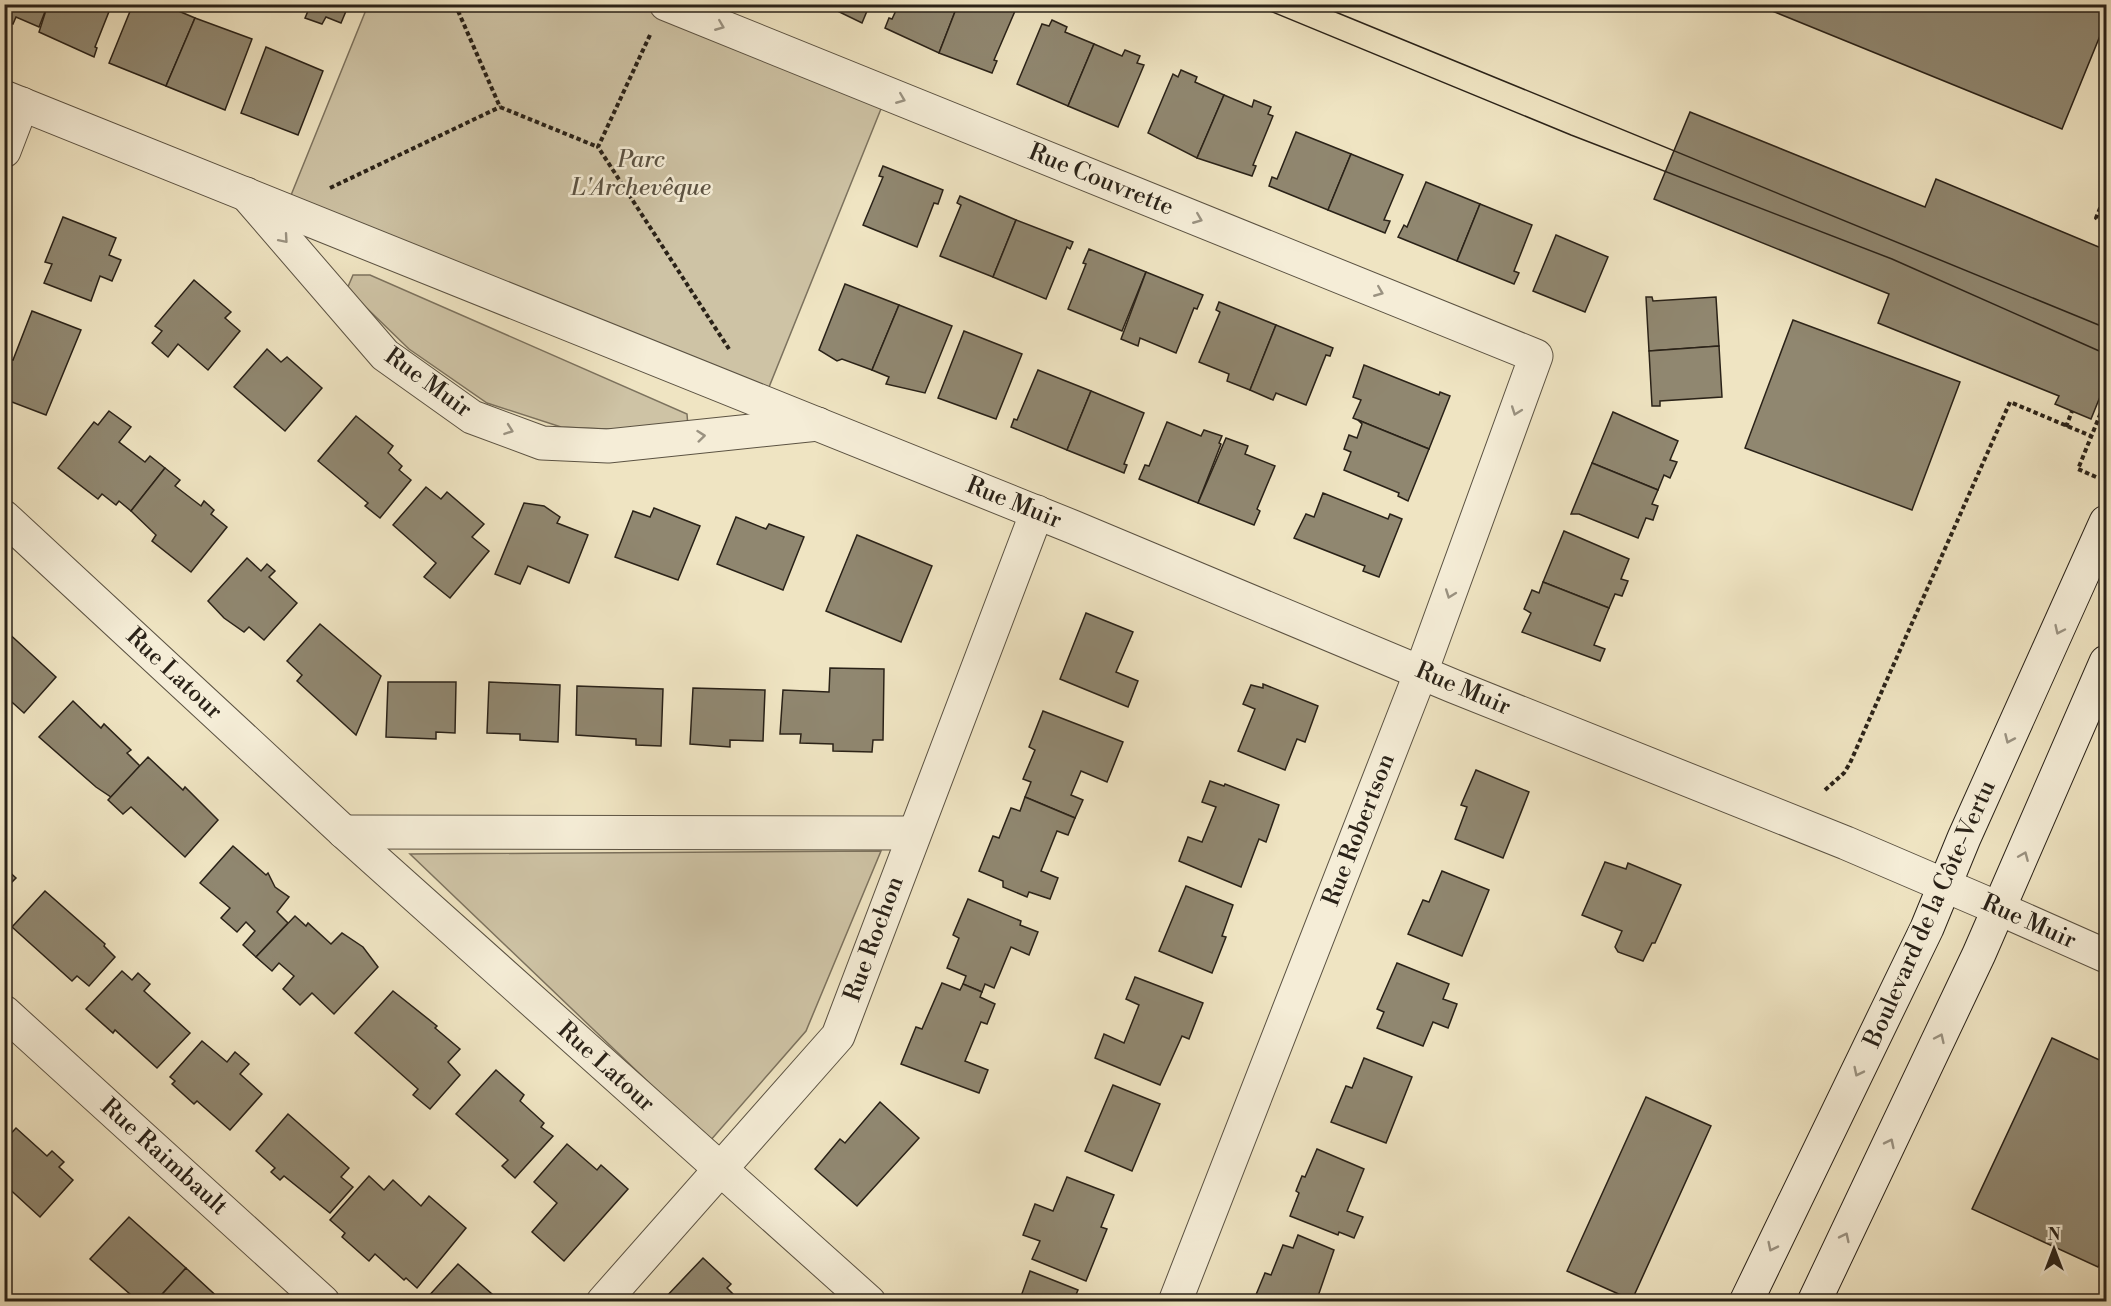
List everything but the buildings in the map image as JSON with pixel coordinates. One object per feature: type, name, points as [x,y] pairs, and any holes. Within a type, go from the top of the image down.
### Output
[{"type":"street","name":"Rue Couvrette","points":[[666,4],[1536,356]]},
{"type":"street","points":[[4,151],[13,101]]},
{"type":"street","name":"Rue Muir","points":[[13,101],[1037,512],[1945,886],[2106,956]]},
{"type":"street","name":"Rue Muir","points":[[246,194],[385,355],[472,417],[542,443],[608,446],[818,424]]},
{"type":"street","name":"Rue Robertson","points":[[1175,1302],[1421,672],[1536,356]]},
{"type":"street","name":"Rue Rochon","points":[[603,1302],[838,1036],[913,833],[1037,512]]},
{"type":"street","name":"Rue Latour","points":[[4,517],[344,832],[869,1302]]},
{"type":"street","name":"Boulevard de la Côte-Vertu","points":[[1746,1302],[1945,886],[1964,838],[2106,522]]},
{"type":"street","points":[[1814,1302],[2000,909],[2106,662]]},
{"type":"street","points":[[344,832],[913,833]]},
{"type":"street","name":"Rue Raimbault","points":[[4,1012],[323,1302]]},
{"type":"path","points":[[455,4],[500,107],[598,147],[732,353]]},
{"type":"path","points":[[598,147],[638,60]]},
{"type":"path","points":[[285,210],[500,107]]},
{"type":"path","points":[[2106,194],[2096,218],[2106,223]]},
{"type":"path","points":[[2096,477],[2078,469],[2106,400]]},
{"type":"path","points":[[1825,790],[1844,773],[1850,763],[2010,402],[2091,436]]},
{"type":"path","points":[[2066,427],[2072,411]]},
{"type":"green space","name":"Parc L'Archevêque","points":[[368,5],[665,5],[887,94],[763,402],[285,210]]},
{"type":"green space","points":[[353,275],[370,275],[687,414],[688,427],[677,432],[561,427],[487,403],[409,349],[347,289]]},
{"type":"green space","points":[[881,851],[806,1031],[710,1141],[410,854]]},
{"type":"tram line","points":[[1253,4],[1571,135],[1892,259],[2106,354]]},
{"type":"tram line","points":[[1316,4],[2106,328]]}]
